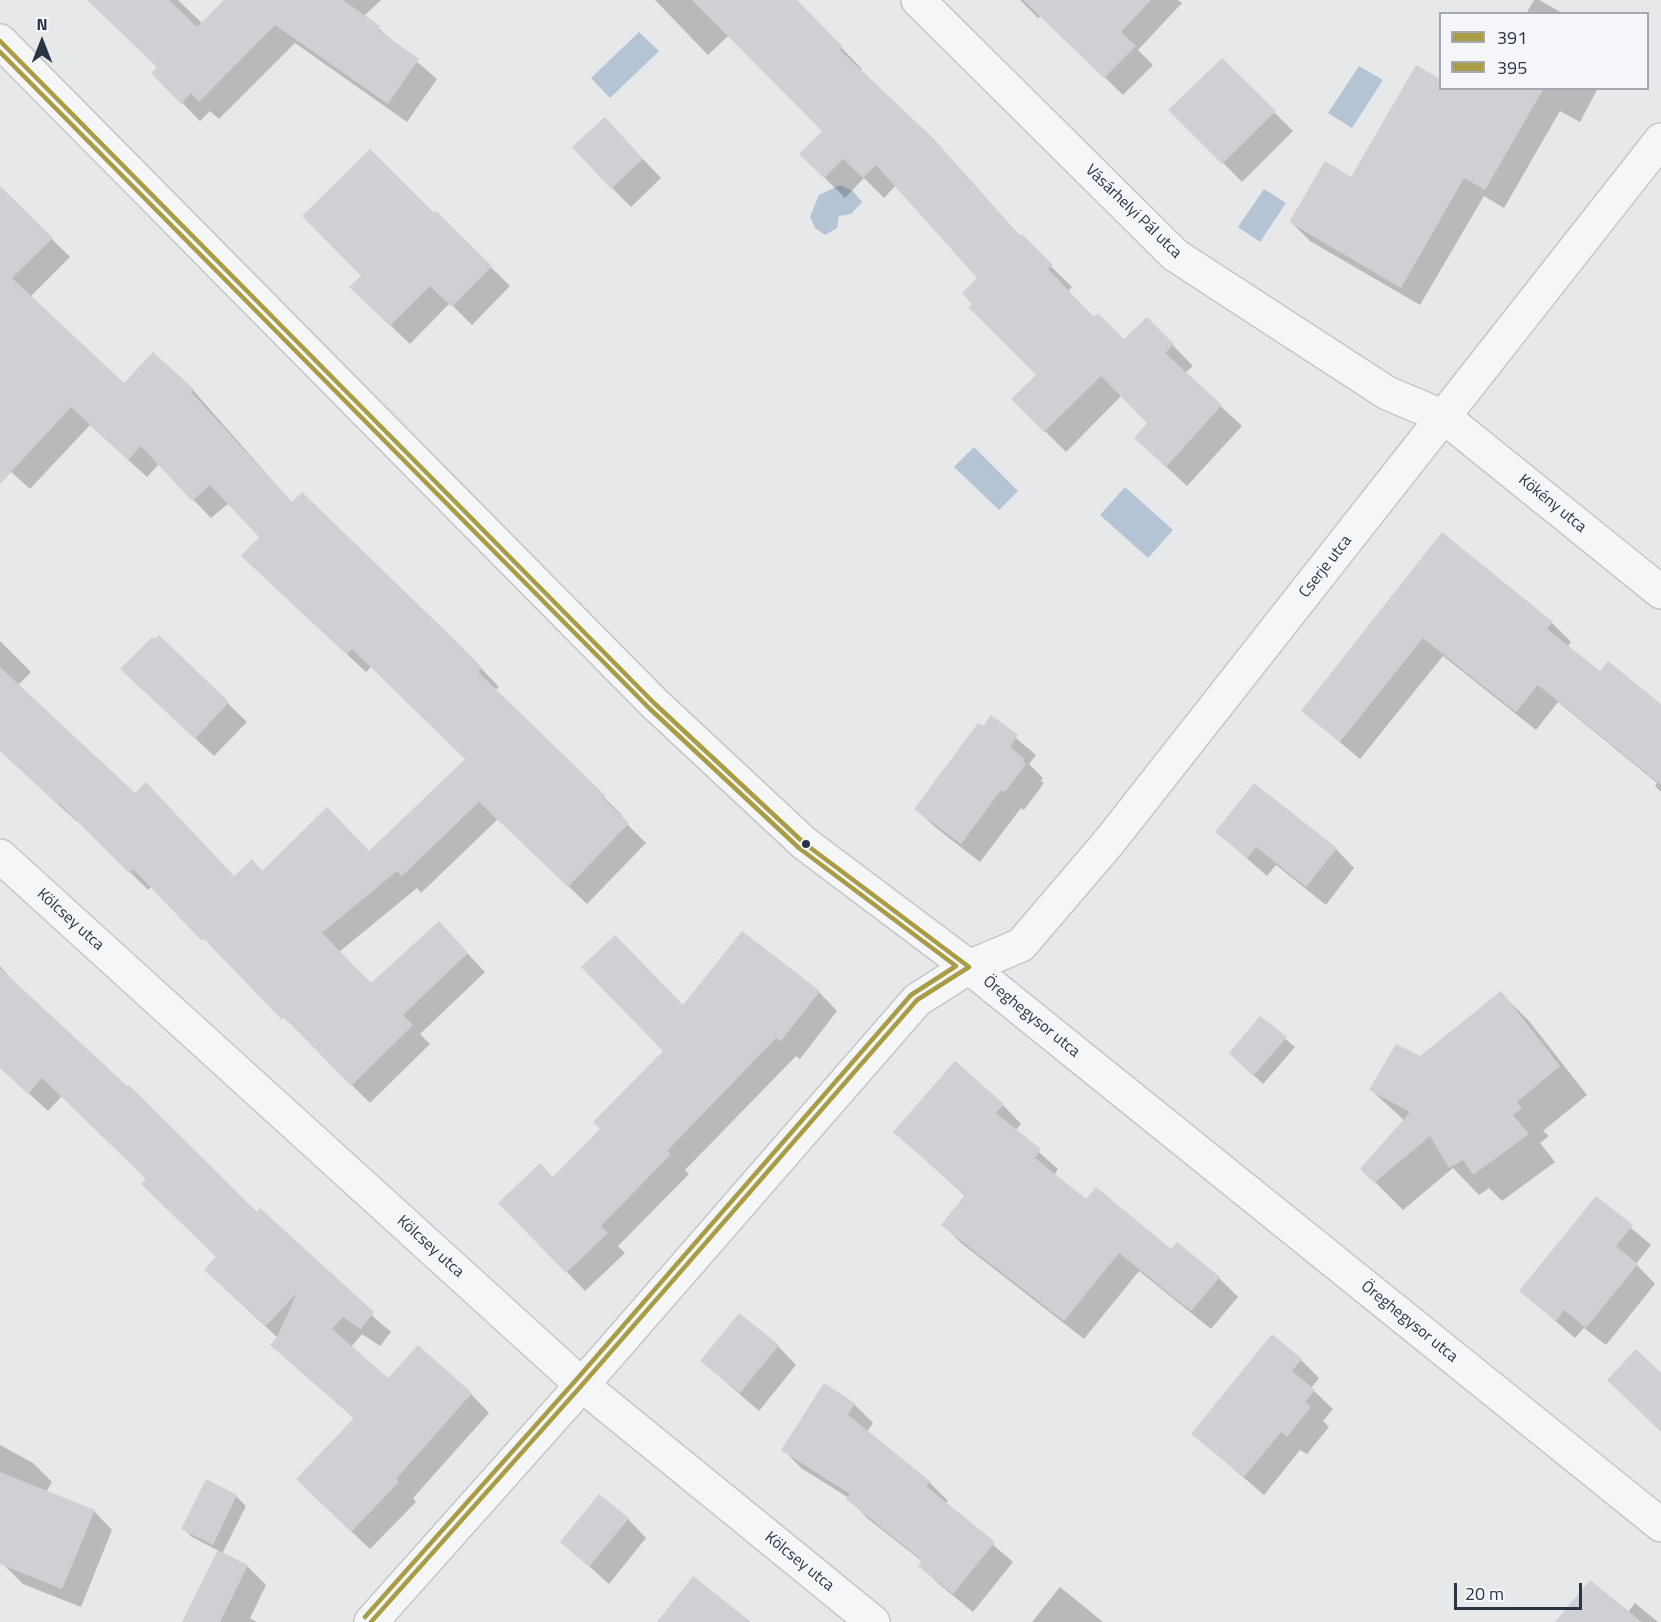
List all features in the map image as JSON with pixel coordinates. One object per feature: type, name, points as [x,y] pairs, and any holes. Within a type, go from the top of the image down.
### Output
[{"type":"street","name":"Vásárhelyi Pál utca","points":[[918,0],[1175,255],[1387,393],[1444,417]]},
{"type":"street","name":"Öreghegysor utca","points":[[0,41],[654,703],[804,843],[969,967],[1661,1525]]},
{"type":"street","name":"Cserje utca","points":[[371,1622],[582,1385],[917,1000],[969,967],[1021,945],[1109,842],[1661,140]]},
{"type":"street","name":"Kökény utca","points":[[1444,417],[1661,592]]},
{"type":"street","name":"Kölcsey utca","points":[[0,856],[582,1385],[873,1622]]},
{"type":"water","points":[[639,32],[659,51],[610,98],[591,78]]},
{"type":"water","points":[[1359,66],[1383,80],[1352,128],[1328,113]]},
{"type":"water","points":[[840,185],[853,191],[862,202],[851,214],[839,216],[837,228],[825,235],[815,228],[810,217],[819,195]]},
{"type":"water","points":[[1264,189],[1286,203],[1260,242],[1238,227]]},
{"type":"water","points":[[974,447],[1018,491],[999,510],[954,467]]},
{"type":"water","points":[[1125,487],[1173,530],[1148,558],[1100,515]]},
{"type":"building","points":[[87,0],[169,0],[197,27],[224,0],[343,0],[380,26],[378,30],[419,59],[388,104],[275,25],[199,102],[191,93],[181,104],[151,73],[157,67]]},
{"type":"building","points":[[692,0],[797,0],[843,47],[840,50],[933,138],[1020,236],[1022,234],[1053,265],[1048,269],[1094,317],[1098,313],[1124,339],[1147,317],[1174,344],[1165,353],[1222,405],[1166,467],[1134,438],[1147,423],[1101,376],[1044,432],[1011,399],[1036,375],[968,307],[972,304],[962,293],[977,278],[876,165],[863,178],[843,159],[824,178],[799,154],[822,131]]},
{"type":"building","points":[[1023,0],[1151,0],[1121,32],[1136,46],[1104,78]]},
{"type":"building","points":[[1222,58],[1276,111],[1222,164],[1168,110]]},
{"type":"building","points":[[1416,65],[1439,78],[1439,90],[1543,90],[1485,190],[1464,178],[1401,288],[1289,222],[1325,161],[1351,177]]},
{"type":"building","points":[[605,117],[643,159],[611,189],[572,147]]},
{"type":"building","points":[[370,149],[434,213],[436,211],[492,266],[452,307],[430,286],[390,326],[349,287],[361,276],[302,216]]},
{"type":"building","points":[[0,186],[53,238],[12,278],[124,383],[153,352],[194,389],[191,392],[292,502],[302,492],[461,646],[482,668],[478,672],[605,795],[603,798],[629,823],[568,887],[479,802],[402,876],[397,871],[322,933],[371,983],[439,921],[468,953],[403,1015],[413,1025],[351,1086],[284,1017],[281,1019],[204,939],[202,941],[133,869],[129,873],[59,803],[57,804],[0,751],[0,667],[135,793],[146,782],[234,876],[252,859],[262,871],[327,807],[369,851],[465,759],[352,649],[347,655],[241,556],[259,537],[210,485],[192,501],[141,446],[128,460],[71,407],[0,484]]},
{"type":"building","points":[[1442,532],[1553,622],[1547,629],[1600,671],[1608,661],[1661,704],[1661,785],[1538,685],[1516,712],[1423,638],[1340,742],[1301,711]]},
{"type":"building","points":[[159,635],[229,702],[195,739],[120,669],[152,637],[155,639]]},
{"type":"building","points":[[991,715],[1018,735],[1010,747],[1025,759],[1023,761],[1026,764],[1005,792],[1001,790],[961,844],[914,809],[978,723],[983,726]]},
{"type":"building","points":[[1254,783],[1337,848],[1306,887],[1256,847],[1248,858],[1215,832]]},
{"type":"building","points":[[742,931],[820,991],[781,1041],[776,1038],[667,1151],[671,1154],[601,1226],[608,1233],[566,1273],[498,1203],[540,1163],[553,1177],[600,1129],[593,1122],[663,1051],[581,967],[615,935],[683,1005]]},
{"type":"building","points":[[0,968],[127,1086],[129,1085],[257,1212],[260,1208],[374,1312],[361,1329],[343,1317],[332,1329],[388,1378],[418,1345],[472,1393],[396,1479],[399,1482],[351,1532],[296,1479],[354,1418],[270,1345],[277,1337],[297,1293],[266,1326],[204,1270],[216,1257],[141,1184],[146,1179],[42,1078],[28,1094],[0,1068]]},
{"type":"building","points":[[1501,991],[1560,1066],[1517,1102],[1522,1108],[1513,1115],[1529,1134],[1473,1175],[1463,1160],[1449,1168],[1430,1136],[1374,1183],[1360,1169],[1410,1112],[1369,1090],[1396,1044],[1420,1056]]},
{"type":"building","points":[[1260,1016],[1287,1037],[1253,1076],[1229,1053]]},
{"type":"building","points":[[955,1061],[1004,1104],[996,1113],[1041,1149],[1035,1158],[1086,1199],[1096,1187],[1171,1249],[1177,1242],[1220,1277],[1191,1311],[1119,1253],[1064,1321],[941,1225],[965,1195],[893,1132]]},
{"type":"building","points":[[1596,1196],[1633,1225],[1616,1246],[1638,1264],[1586,1328],[1564,1310],[1556,1321],[1519,1291]]},
{"type":"building","points":[[739,1313],[779,1345],[740,1393],[700,1361]]},
{"type":"building","points":[[1272,1334],[1302,1359],[1292,1371],[1315,1390],[1305,1402],[1311,1407],[1287,1437],[1281,1432],[1244,1477],[1191,1434]]},
{"type":"building","points":[[1636,1349],[1661,1373],[1661,1432],[1607,1380]]},
{"type":"building","points":[[824,1383],[855,1403],[848,1415],[930,1481],[926,1486],[995,1542],[953,1594],[918,1566],[922,1560],[846,1499],[850,1494],[781,1450]]},
{"type":"building","points":[[0,1472],[95,1510],[62,1589],[0,1564]]},
{"type":"building","points":[[206,1479],[237,1495],[213,1545],[181,1529]]},
{"type":"building","points":[[599,1494],[629,1518],[589,1567],[560,1542]]},
{"type":"building","points":[[218,1550],[248,1565],[220,1622],[182,1622]]},
{"type":"building","points":[[693,1576],[751,1622],[657,1622]]},
{"type":"building","points":[[1590,1580],[1642,1622],[1555,1622]]},
{"type":"transit line","name":"391","points":[[0,41],[654,703],[804,843],[969,967]]},
{"type":"transit line","name":"395","points":[[0,52],[649,708],[799,848],[956,966],[911,995],[576,1380],[365,1617]]},
{"type":"transit line","name":"391","points":[[371,1622],[582,1385],[917,1000],[969,967]]}]
